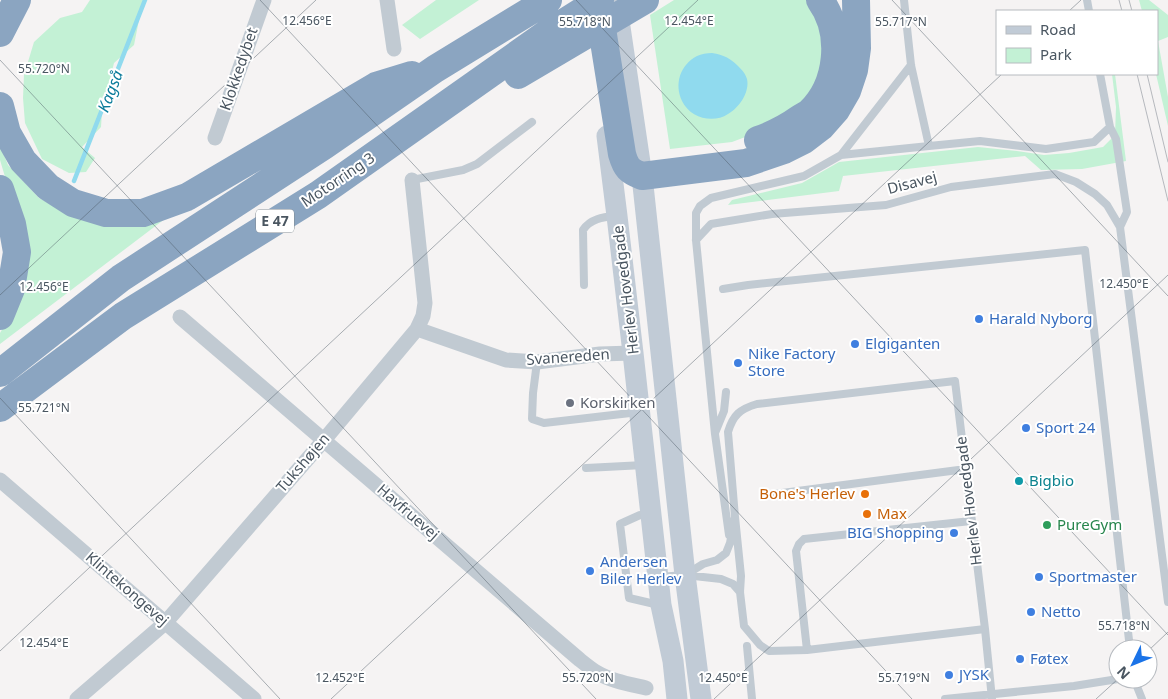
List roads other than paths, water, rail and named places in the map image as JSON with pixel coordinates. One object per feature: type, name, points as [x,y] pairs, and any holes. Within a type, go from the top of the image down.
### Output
[{"type":"highway","points":[[1,36],[17,0]]},
{"type":"highway","points":[[589,0],[599,10],[622,154],[630,169]]},
{"type":"highway","points":[[549,44],[600,0]]},
{"type":"highway","points":[[549,44],[645,0]]},
{"type":"highway","points":[[630,169],[750,144],[782,131],[809,113],[824,94],[833,72],[836,48],[832,24],[820,0]]},
{"type":"highway","points":[[630,169],[746,162],[784,150],[804,140],[821,127],[836,110],[847,91],[854,70],[857,48],[856,0]]},
{"type":"highway","name":"E 47","points":[[0,373],[121,278],[325,145],[435,69],[540,5]]},
{"type":"highway","name":"Motorring 3","points":[[0,408],[123,316],[318,195],[390,155],[549,44]]},
{"type":"highway","points":[[0,106],[8,133],[23,161],[48,187],[73,203],[106,213],[142,213],[187,198],[376,86],[435,69]]},
{"type":"highway","points":[[0,189],[12,224],[17,252],[11,289],[0,316]]},
{"type":"main road","name":"Herlev Hovedgade","points":[[616,0],[630,169],[702,699]]},
{"type":"main road","name":"Herlev Hovedgade","points":[[630,169],[617,216],[657,577],[673,661],[677,699]]},
{"type":"street","name":"Klokkedybet","points":[[215,138],[264,0]]},
{"type":"street","points":[[387,0],[394,49]]},
{"type":"street","name":"Tukshøjen","points":[[78,699],[166,623],[417,329],[423,316],[425,303],[412,180]]},
{"type":"street","name":"Havfruevej","points":[[180,317],[585,664],[609,679],[646,688]]},
{"type":"street","name":"Svanereden","points":[[417,329],[506,360],[536,362],[600,354],[633,353]]},
{"type":"street","name":"Klintekongevej","points":[[0,480],[254,699]]},
{"type":"lane","name":"Disavej","points":[[904,0],[911,65],[930,146]]},
{"type":"lane","points":[[685,576],[703,564],[717,560],[726,553],[730,543],[715,434],[696,240],[696,213],[700,206],[711,198],[804,176],[841,155],[911,65]]},
{"type":"lane","name":"Disavej","points":[[1100,75],[1110,127],[1116,139],[1127,212],[1120,227]]},
{"type":"lane","points":[[412,180],[463,170],[477,164],[532,122]]},
{"type":"lane","name":"Disavej","points":[[841,155],[980,140],[1046,149],[1094,142],[1110,127]]},
{"type":"lane","name":"Disavej","points":[[696,240],[711,224],[772,214],[886,205],[951,187],[1055,174],[1076,182],[1095,194],[1107,205],[1120,227],[1168,602]]},
{"type":"lane","points":[[584,285],[583,230],[586,225],[600,217],[617,216]]},
{"type":"lane","points":[[723,289],[1085,250],[1129,639]]},
{"type":"lane","points":[[536,362],[532,419],[544,422],[640,412]]},
{"type":"lane","name":"Herlev Hovedgade","points":[[730,543],[735,517],[728,432],[731,422],[738,413],[747,407],[757,404],[955,381],[985,629]]},
{"type":"lane","points":[[715,434],[724,411],[726,392]]},
{"type":"lane","points":[[586,468],[645,465]]},
{"type":"lane","points":[[768,495],[966,469]]},
{"type":"lane","points":[[651,514],[640,515],[620,524],[629,598],[661,605]]},
{"type":"lane","points":[[735,517],[742,576],[740,592],[744,626],[760,645],[770,651],[807,650],[985,629],[992,699]]},
{"type":"lane","points":[[807,650],[796,551],[804,539],[971,521]]},
{"type":"lane","points":[[657,577],[685,576],[721,579],[733,584],[740,592]]},
{"type":"lane","points":[[746,646],[752,699]]},
{"type":"lane","points":[[945,699],[1074,686],[1108,681]]},
{"type":"water","points":[[712,53],[726,57],[735,63],[747,79],[747,89],[743,99],[728,114],[716,119],[702,118],[690,112],[682,101],[679,88],[680,76],[686,64],[697,56]]},
{"type":"waterway","name":"Kagså","points":[[74,181],[145,0]]},
{"type":"tram line","points":[[1119,0],[1122,10]]},
{"type":"tram line","points":[[1129,0],[1132,10]]},
{"type":"tram line","points":[[1137,75],[1168,201]]},
{"type":"tram line","points":[[1147,75],[1168,162]]},
{"type":"place","name":"Harald Nyborg","points":[[979,319]]},
{"type":"place","name":"Elgiganten","points":[[855,344]]},
{"type":"place","name":"Nike Factory Store","points":[[738,363]]},
{"type":"place","name":"Korskirken","points":[[570,403]]},
{"type":"place","name":"Sport 24","points":[[1026,428]]},
{"type":"place","name":"Bigbio","points":[[1019,481]]},
{"type":"place","name":"Bone's Herlev","points":[[865,494]]},
{"type":"place","name":"Max","points":[[867,514]]},
{"type":"place","name":"PureGym","points":[[1047,525]]},
{"type":"place","name":"BIG Shopping","points":[[954,533]]},
{"type":"place","name":"Andersen Biler Herlev","points":[[590,571]]},
{"type":"place","name":"Sportmaster","points":[[1039,577]]},
{"type":"place","name":"Netto","points":[[1031,612]]},
{"type":"place","name":"Føtex","points":[[1020,659]]},
{"type":"place","name":"JYSK","points":[[949,675]]}]
